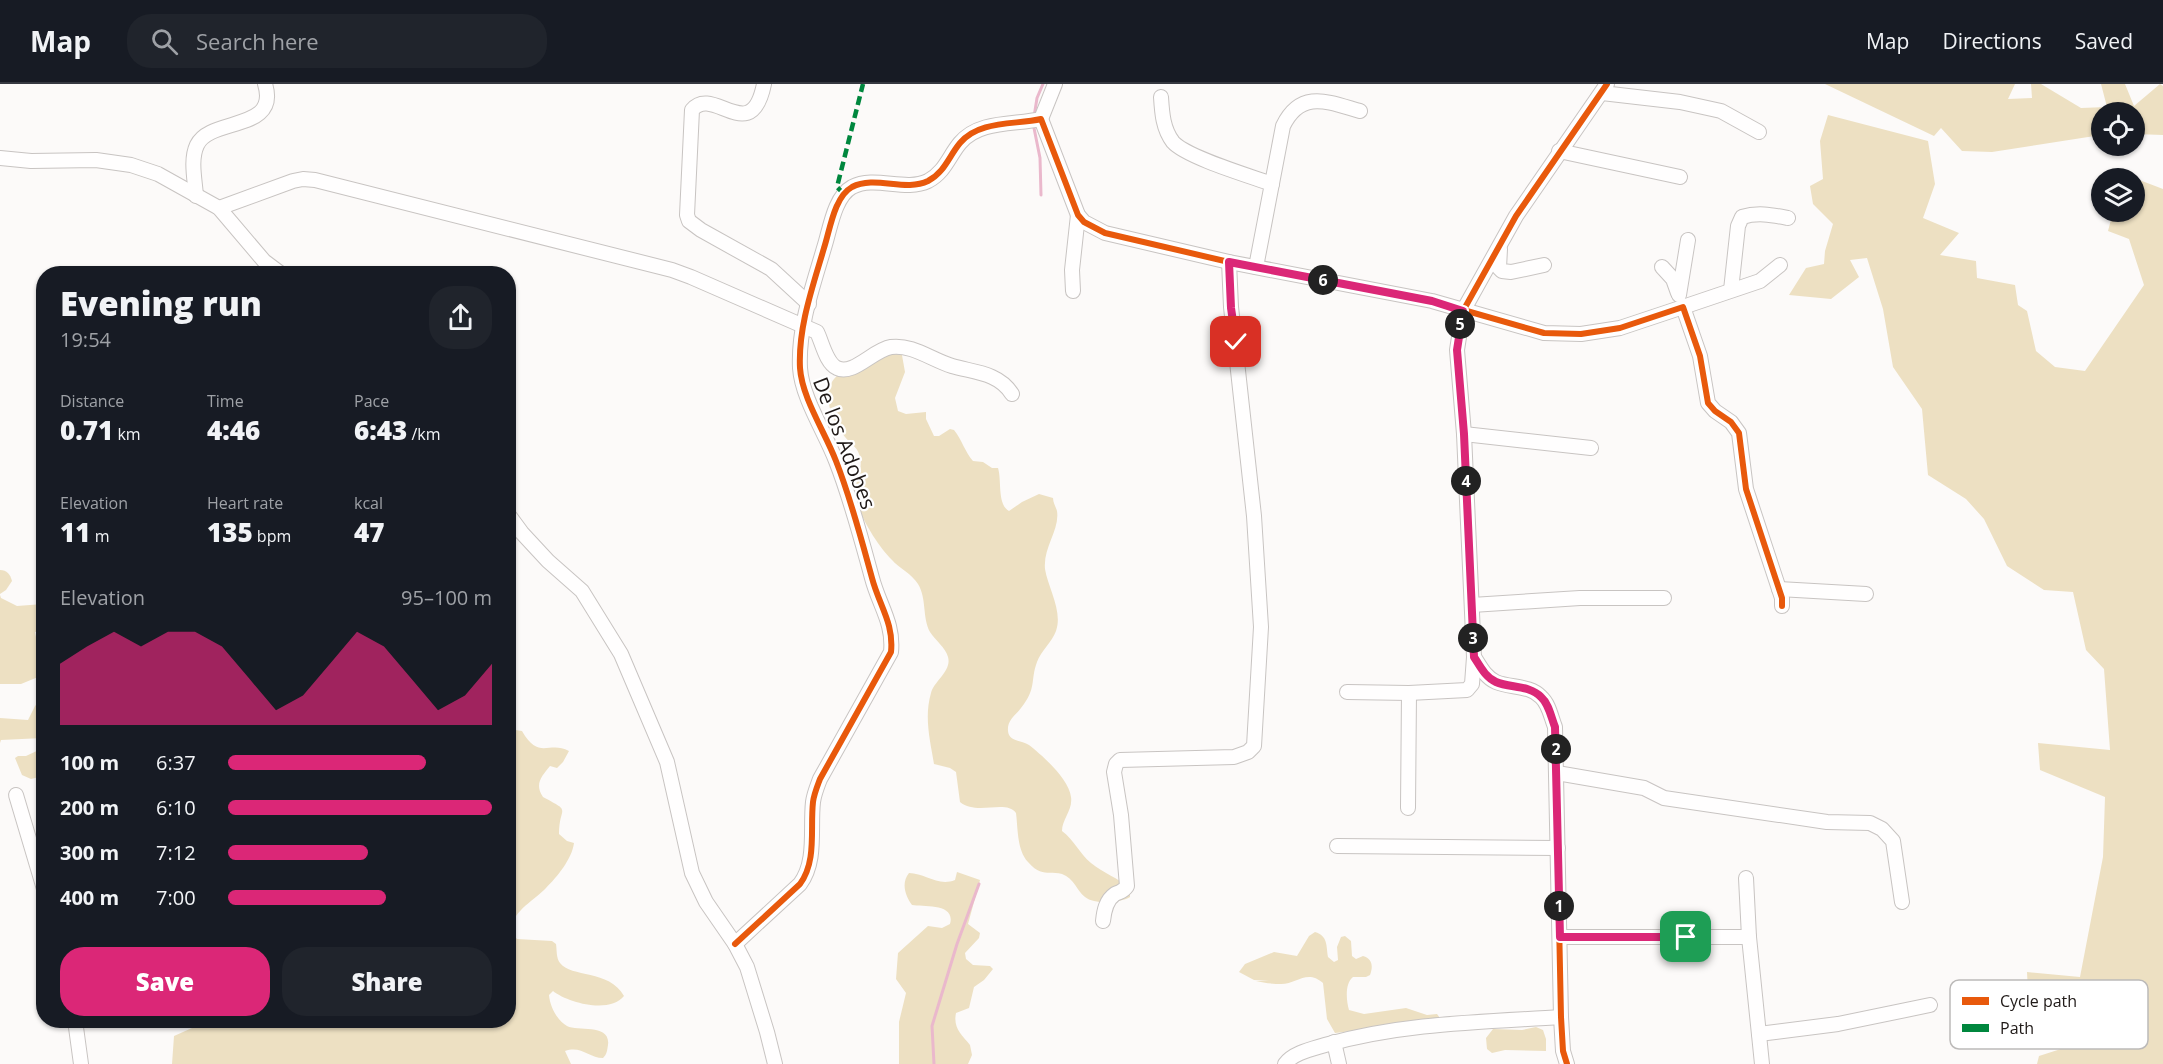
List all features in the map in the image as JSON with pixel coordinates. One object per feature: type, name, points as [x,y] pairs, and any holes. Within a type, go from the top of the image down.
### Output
[{"type":"street","points":[[196,196],[193,168],[197,145],[208,132],[243,122],[255,116],[263,107],[267,92],[264,84]]},
{"type":"street","points":[[764,84],[760,100],[755,107],[745,107],[722,94],[711,91],[701,94],[695,101],[692,110],[687,214],[689,221],[701,230],[771,269],[809,304]]},
{"type":"street","points":[[1055,84],[1033,120],[1078,215],[1083,222],[1105,233],[1229,262],[1432,301],[1544,333],[1581,334],[1620,328],[1679,304],[1760,281],[1780,265]]},
{"type":"street","points":[[1347,692],[1409,693],[1467,690],[1472,684],[1474,657],[1472,605],[1464,434],[1457,350],[1463,311],[1516,216],[1559,151],[1605,89],[1721,111],[1759,132]]},
{"type":"street","points":[[1161,97],[1165,128],[1174,143],[1188,152],[1272,184]]},
{"type":"street","points":[[1256,267],[1283,126],[1288,115],[1305,102],[1318,100],[1360,111]]},
{"type":"street","name":"De los Adobes","points":[[735,944],[800,884],[806,875],[810,864],[813,800],[820,779],[891,651],[892,636],[873,582],[850,497],[830,444],[804,388],[800,368],[809,304],[835,210],[844,194],[852,188],[867,183],[928,181],[944,169],[960,142],[971,134],[985,128],[1033,120]]},
{"type":"street","points":[[1559,151],[1680,177]]},
{"type":"street","points":[[0,158],[31,161],[96,160],[131,165],[158,174],[219,208],[271,266]]},
{"type":"street","points":[[219,208],[293,181],[315,180],[672,270],[817,332],[833,366],[840,369],[850,369],[882,350],[892,347],[905,348],[942,363],[987,375],[1006,386],[1012,394]]},
{"type":"street","points":[[1731,290],[1738,226],[1742,217],[1751,214],[1769,214],[1788,218]]},
{"type":"street","points":[[1073,291],[1073,262],[1078,215]]},
{"type":"street","points":[[1679,304],[1688,240]]},
{"type":"street","points":[[1502,241],[1499,268],[1502,271],[1511,272],[1544,265]]},
{"type":"street","points":[[1103,921],[1104,910],[1109,899],[1125,890],[1127,886],[1121,815],[1114,772],[1116,764],[1120,760],[1234,757],[1248,752],[1254,746],[1256,736],[1256,689],[1261,627],[1260,580],[1244,409],[1231,308],[1229,262]]},
{"type":"street","points":[[1662,267],[1673,279],[1679,304],[1700,356],[1708,403],[1731,422],[1738,433],[1746,489],[1779,589],[1782,606]]},
{"type":"street","points":[[1464,434],[1591,448]]},
{"type":"street","points":[[516,525],[548,561],[582,591],[621,654],[667,762],[692,873],[706,903],[735,944],[747,967],[775,1064]]},
{"type":"street","points":[[1779,589],[1866,594]]},
{"type":"street","points":[[1472,605],[1580,598],[1664,598]]},
{"type":"street","points":[[1474,657],[1486,674],[1495,681],[1534,691],[1546,704],[1555,727],[1561,1017],[1563,1051],[1567,1064]]},
{"type":"street","points":[[1408,808],[1409,693]]},
{"type":"street","points":[[1557,773],[1644,788],[1664,798],[1827,822],[1870,824],[1882,829],[1893,841],[1902,902]]},
{"type":"street","points":[[16,795],[36,861]]},
{"type":"street","points":[[1336,846],[1558,848]]},
{"type":"street","points":[[1746,878],[1749,937],[1762,1064]]},
{"type":"street","points":[[1560,937],[1749,937]]},
{"type":"street","points":[[1759,1035],[1838,1024],[1930,1005]]},
{"type":"street","points":[[1285,1064],[1288,1059],[1334,1042],[1380,1031],[1561,1017]]},
{"type":"street","points":[[76,1028],[81,1064]]},
{"type":"street","points":[[1334,1042],[1339,1064]]},
{"type":"shaded area","points":[[1825,84],[2015,84],[2008,99],[2032,98],[2031,84],[2041,84],[2081,108],[2091,108],[2091,137],[1992,152],[1962,151],[1941,128],[1934,136]]},
{"type":"shaded area","points":[[2101,84],[2125,84],[2132,102],[2106,102]]},
{"type":"shaded area","points":[[2160,84],[2163,86],[2163,135],[2145,134],[2145,102],[2139,102]]},
{"type":"shaded area","points":[[1828,115],[1928,141],[1935,184],[1923,218],[1959,233],[1940,255],[1976,261],[1977,278],[2015,285],[2018,305],[2027,311],[2036,351],[2055,367],[2085,371],[2144,285],[2129,239],[2108,231],[2110,222],[2145,222],[2145,182],[2163,189],[2163,1064],[2037,1064],[2039,1056],[2061,1049],[2148,1049],[2148,980],[2027,980],[2027,972],[2080,977],[2103,857],[2105,797],[2040,770],[2038,743],[2110,750],[2104,669],[2086,650],[2073,592],[2044,590],[2007,566],[1984,519],[1966,499],[1928,475],[1922,409],[1893,367],[1883,309],[1867,258],[1850,260],[1859,277],[1831,299],[1789,295],[1806,268],[1824,264],[1825,251],[1833,224],[1813,204],[1810,186],[1823,179],[1820,141]]},
{"type":"shaded area","points":[[894,340],[900,344],[905,372],[895,398],[898,411],[906,414],[926,412],[926,419],[934,436],[939,436],[950,429],[954,430],[973,461],[998,468],[1001,498],[1005,508],[1009,511],[1039,494],[1053,498],[1057,518],[1046,553],[1045,569],[1058,623],[1054,635],[1037,662],[1029,695],[1010,721],[1008,731],[1013,739],[1026,743],[1035,750],[1066,783],[1071,802],[1062,831],[1091,863],[1130,889],[1130,897],[1126,899],[1114,902],[1089,900],[1066,876],[1037,870],[1022,852],[1016,813],[1005,807],[975,808],[960,802],[956,772],[934,764],[928,728],[929,702],[933,689],[947,667],[948,657],[930,632],[923,596],[918,584],[882,548],[861,513],[855,491],[861,467],[859,454],[837,424],[828,401],[830,386],[839,374],[873,348]]},
{"type":"shaded area","points":[[0,570],[8,573],[12,581],[0,594]]},
{"type":"shaded area","points":[[0,595],[1,598],[17,606],[36,605],[36,678],[21,684],[0,684]]},
{"type":"shaded area","points":[[35,706],[36,738],[1,740],[0,743],[0,718],[28,720]]},
{"type":"shaded area","points":[[516,730],[522,731],[528,740],[539,748],[556,747],[569,751],[557,768],[550,766],[540,780],[539,788],[543,797],[561,808],[559,834],[567,841],[574,843],[559,873],[516,917]]},
{"type":"shaded area","points":[[36,751],[36,778],[31,779],[22,775],[15,758]]},
{"type":"shaded area","points":[[957,872],[980,880],[968,924],[980,933],[979,938],[965,953],[966,959],[973,965],[990,966],[993,969],[974,987],[969,1008],[956,1013],[957,1027],[970,1045],[972,1055],[968,1064],[899,1064],[899,1022],[906,993],[896,979],[898,953],[928,926],[942,928],[950,924],[951,917],[948,912],[938,907],[912,905],[907,897],[905,881],[909,873],[949,882],[955,880]]},
{"type":"shaded area","points":[[1315,932],[1324,939],[1328,957],[1334,962],[1338,960],[1337,947],[1341,937],[1345,936],[1351,941],[1352,956],[1356,959],[1363,956],[1370,961],[1372,966],[1370,975],[1353,977],[1347,987],[1349,1010],[1364,1014],[1406,1008],[1427,1015],[1437,1014],[1440,1018],[1436,1021],[1335,1033],[1327,1019],[1323,983],[1317,979],[1307,977],[1287,983],[1272,984],[1256,981],[1269,981],[1254,980],[1239,972],[1245,964],[1274,952],[1297,956],[1309,936]]},
{"type":"shaded area","points":[[516,937],[552,941],[556,944],[559,961],[565,968],[609,982],[617,987],[624,996],[609,1004],[589,1005],[578,1003],[553,991],[549,995],[555,1013],[567,1026],[599,1031],[608,1038],[606,1054],[603,1058],[576,1050],[565,1051],[571,1064],[172,1064],[174,1036],[192,1028],[516,1028]]},
{"type":"shaded area","points":[[1536,1027],[1543,1030],[1546,1051],[1505,1050],[1492,1053],[1487,1049],[1486,1038],[1493,1029],[1522,1030]]},
{"type":"waterway","points":[[1034,117],[1037,98],[1043,84]]},
{"type":"waterway","points":[[1033,123],[1040,158],[1041,195]]},
{"type":"waterway","points":[[934,1064],[932,1026],[957,944],[979,884]]},
{"type":"marked path","points":[[844,194],[837,187],[863,84]]},
{"type":"cycle path","points":[[1567,1064],[1563,1051],[1561,1017],[1555,727],[1548,707],[1541,697],[1531,690],[1492,680],[1474,657],[1464,434],[1457,350],[1463,311],[1516,216],[1607,84]]},
{"type":"cycle path","points":[[735,944],[800,884],[805,875],[811,855],[813,802],[820,779],[891,652],[888,623],[875,588],[851,504],[836,461],[805,391],[800,368],[804,322],[834,214],[841,198],[852,187],[870,183],[910,185],[928,181],[939,173],[960,143],[977,130],[1041,119],[1078,215],[1084,222],[1105,233],[1229,262],[1432,301],[1544,333],[1581,334],[1620,328],[1683,307],[1700,356],[1708,403],[1731,422],[1739,433],[1746,489],[1782,598],[1782,606]]},
{"type":"route","points":[[1236,342],[1231,308],[1229,262],[1432,301],[1463,311],[1457,350],[1464,434],[1474,657],[1486,674],[1495,681],[1534,691],[1541,696],[1555,727],[1560,937],[1686,937]]}]
